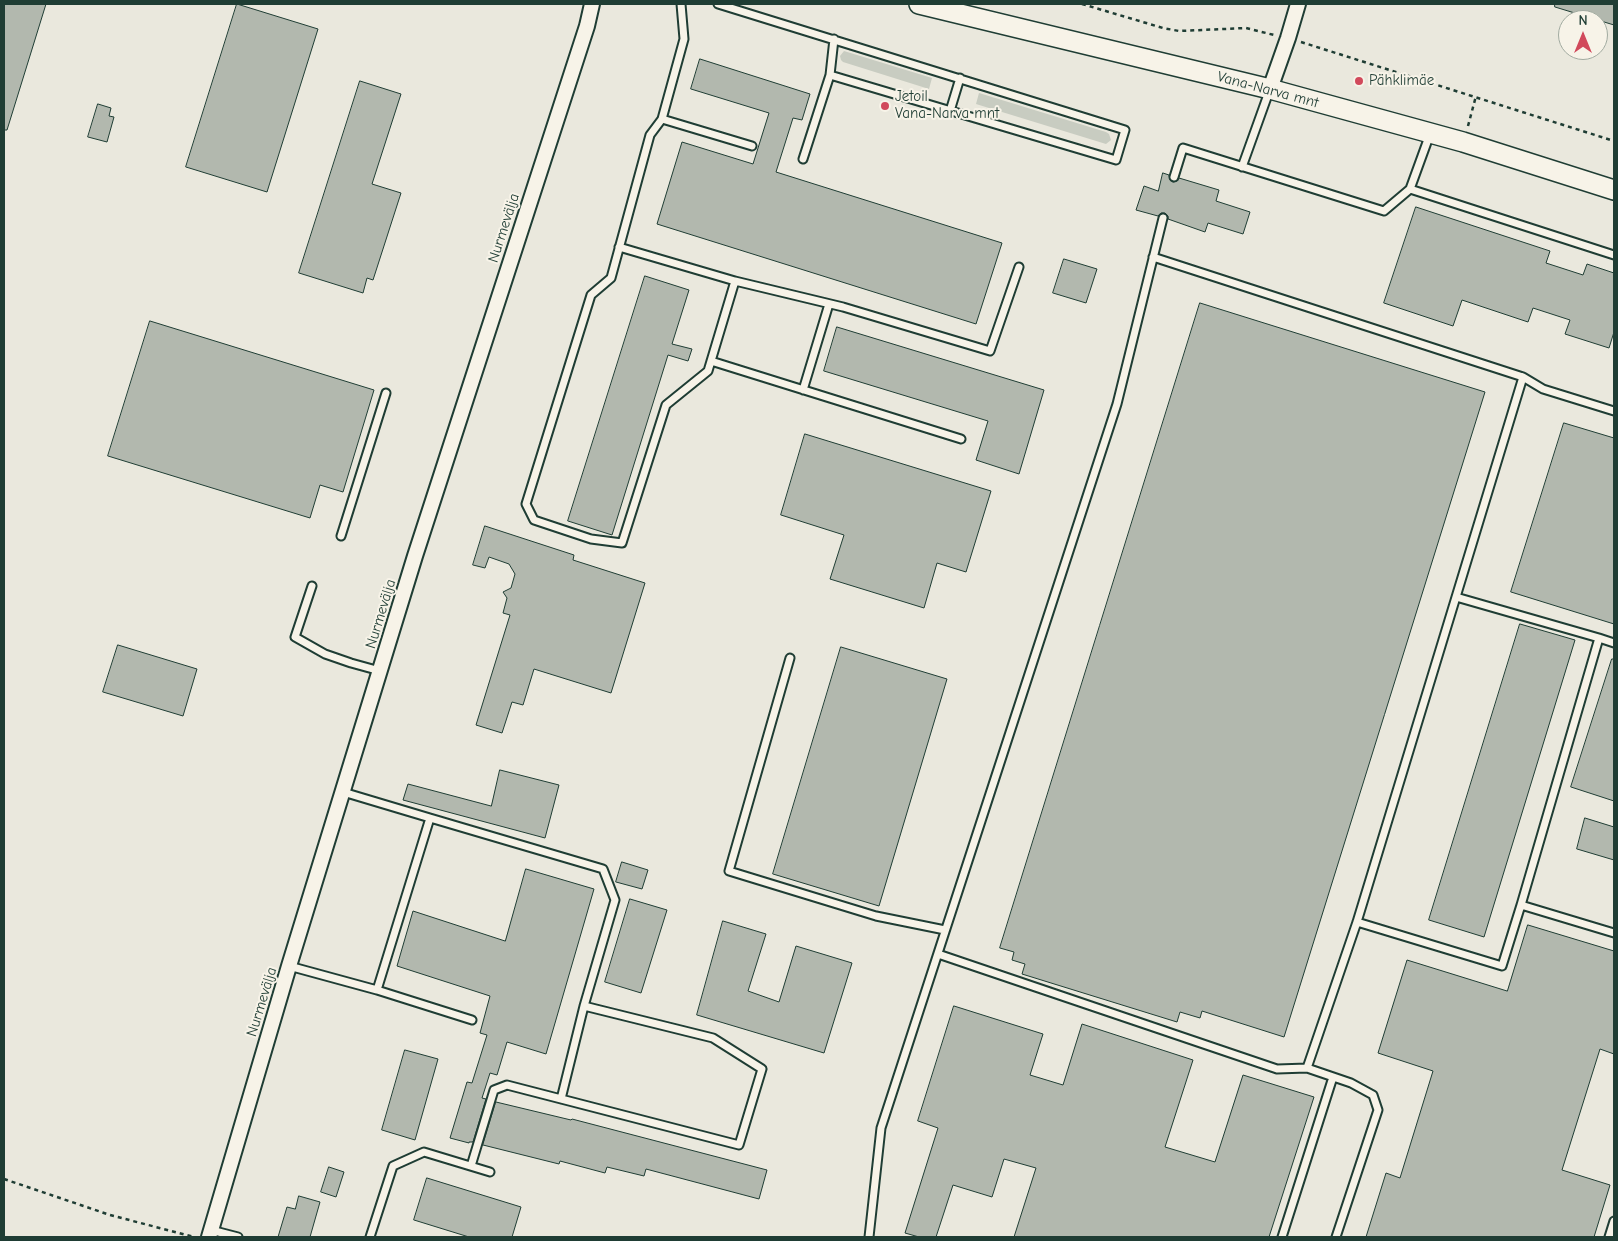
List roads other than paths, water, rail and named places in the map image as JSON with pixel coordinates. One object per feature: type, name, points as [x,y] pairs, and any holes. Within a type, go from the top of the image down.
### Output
[{"type":"main road","name":"Vana-Narva mnt","points":[[919,4],[947,7],[1270,89],[1463,142],[1614,190]]},
{"type":"street","name":"Nurmevälja","points":[[210,1233],[289,966],[415,556],[584,35],[592,4]]},
{"type":"street","points":[[1270,89],[1298,4]]},
{"type":"lane","points":[[681,4],[684,39],[662,119],[650,135],[611,278],[591,295],[526,504],[534,520],[591,539],[622,543],[666,405],[708,371],[735,281]]},
{"type":"lane","points":[[718,4],[1125,130],[1116,160],[830,75]]},
{"type":"lane","points":[[803,159],[830,75],[834,39]]},
{"type":"lane","points":[[950,111],[960,78]]},
{"type":"lane","points":[[1242,167],[1270,89]]},
{"type":"lane","points":[[662,119],[752,146]]},
{"type":"lane","points":[[1174,177],[1183,148],[1384,211],[1410,189],[1430,134]]},
{"type":"lane","points":[[1410,189],[1614,255]]},
{"type":"lane","points":[[869,1237],[881,1128],[1118,404],[1163,218]]},
{"type":"lane","points":[[619,247],[735,281],[829,304],[990,351],[1019,267]]},
{"type":"lane","points":[[1153,257],[1523,377],[1543,389],[1614,412]]},
{"type":"lane","points":[[803,390],[829,304]]},
{"type":"lane","points":[[711,361],[960,439]]},
{"type":"lane","points":[[1307,1068],[1357,922],[1523,377]]},
{"type":"lane","points":[[341,536],[386,393]]},
{"type":"lane","points":[[312,586],[295,637],[325,654],[380,671]]},
{"type":"lane","points":[[1456,597],[1614,643]]},
{"type":"lane","points":[[1357,922],[1502,966],[1599,638]]},
{"type":"lane","points":[[790,658],[729,871],[876,916],[946,930]]},
{"type":"lane","points":[[343,792],[603,869],[615,900],[584,1006],[561,1098]]},
{"type":"lane","points":[[377,990],[430,818]]},
{"type":"lane","points":[[1521,905],[1614,933]]},
{"type":"lane","points":[[938,954],[1277,1068],[1307,1068],[1351,1083],[1373,1095],[1378,1110],[1336,1237]]},
{"type":"lane","points":[[289,966],[377,990],[472,1020]]},
{"type":"lane","points":[[471,1166],[494,1090],[507,1085],[739,1145],[762,1069],[713,1038],[584,1006]]},
{"type":"lane","points":[[1282,1237],[1333,1077]]},
{"type":"lane","points":[[370,1237],[393,1166],[424,1152],[490,1172]]},
{"type":"lane","points":[[1609,1237],[1614,1221]]},
{"type":"lane","points":[[210,1233],[238,1237]]},
{"type":"place","name":"Pähklimäe","points":[[1359,81]]},
{"type":"place","name":"Jetoil Vana-Narva mnt","points":[[885,106]]}]
